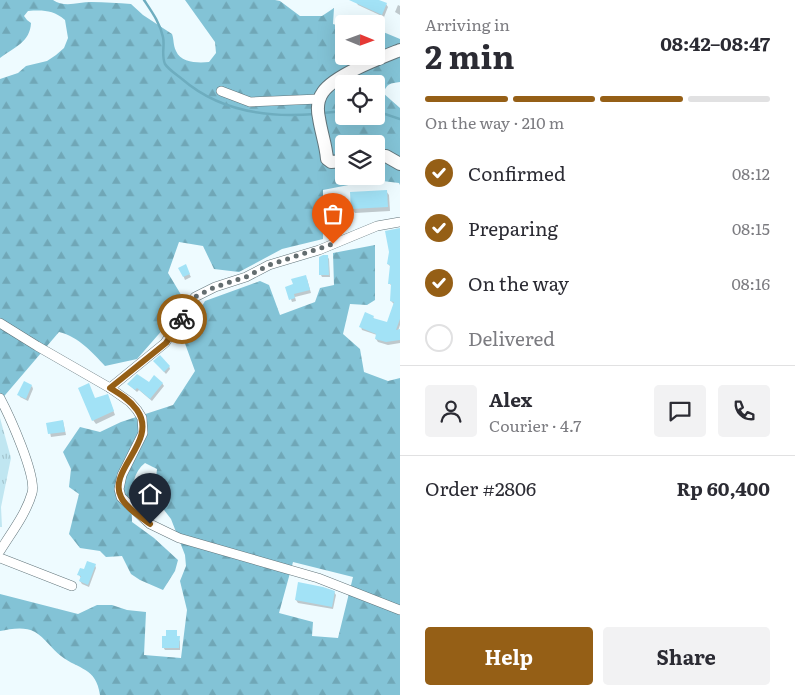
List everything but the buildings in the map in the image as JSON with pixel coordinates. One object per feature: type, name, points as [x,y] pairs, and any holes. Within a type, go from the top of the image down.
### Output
[{"type":"street","points":[[335,162],[331,162],[327,159],[319,109],[323,92],[333,82],[377,59],[400,50]]},
{"type":"street","points":[[221,91],[250,102],[319,109]]},
{"type":"street","points":[[385,156],[400,164]]},
{"type":"street","points":[[110,388],[166,343],[195,297],[215,287],[246,277],[269,265],[319,250],[377,226],[400,222]]},
{"type":"street","points":[[0,323],[110,388],[130,402],[142,418],[143,433],[122,475],[119,489],[121,498],[150,524],[179,538],[318,578],[400,610]]},
{"type":"street","points":[[0,398],[21,445],[32,479],[33,491],[0,552]]},
{"type":"street","points":[[0,558],[72,586]]},
{"type":"green space","points":[[0,0],[53,0],[62,4],[106,2],[131,4],[143,15],[172,34],[178,55],[186,60],[200,62],[209,62],[216,53],[215,42],[185,0],[275,0],[280,1],[300,16],[322,16],[334,8],[335,65],[385,65],[385,33],[400,39],[400,82],[389,85],[385,90],[385,75],[335,75],[335,125],[385,125],[385,95],[400,108],[400,185],[399,183],[385,181],[385,135],[335,135],[335,185],[348,185],[323,190],[323,239],[282,249],[239,272],[214,269],[203,246],[179,242],[168,273],[186,303],[137,359],[105,366],[79,341],[59,332],[0,401],[0,79],[18,73],[26,66],[47,61],[64,48],[68,38],[65,20],[48,11],[28,11],[24,16],[31,23],[30,30],[21,44],[0,58]]},
{"type":"green space","points":[[375,245],[375,300],[367,305],[350,304],[343,334],[360,349],[364,372],[388,381],[400,378],[400,695],[100,695],[95,679],[91,674],[61,656],[35,632],[22,629],[0,631],[0,594],[78,614],[97,605],[112,605],[127,610],[146,612],[144,655],[181,658],[187,610],[180,581],[186,566],[185,555],[171,519],[154,497],[157,469],[145,463],[136,475],[132,490],[132,522],[154,538],[178,560],[175,571],[163,590],[131,574],[122,556],[106,557],[100,551],[80,548],[69,534],[79,494],[69,487],[71,469],[63,452],[80,427],[100,432],[121,422],[173,405],[195,371],[183,338],[205,301],[260,281],[269,285],[280,315],[315,302],[320,288],[334,285],[333,253]],"holes":[[[293,562],[353,577],[338,638],[312,636],[313,622],[279,613]]]},
{"type":"green space","points":[[0,418],[11,458],[1,507],[2,527],[0,527]]},
{"type":"waterway","points":[[144,0],[162,32],[165,64],[196,90],[212,99],[245,110],[280,115],[315,114]]},
{"type":"waterway","points":[[323,113],[335,112]]},
{"type":"waterway","points":[[385,114],[400,119]]},
{"type":"way so far","points":[[182,319],[195,297],[215,287],[246,277],[269,265],[333,244]]},
{"type":"route","points":[[150,524],[121,498],[119,489],[122,475],[143,433],[142,418],[130,402],[110,388],[166,343],[182,319]]}]
